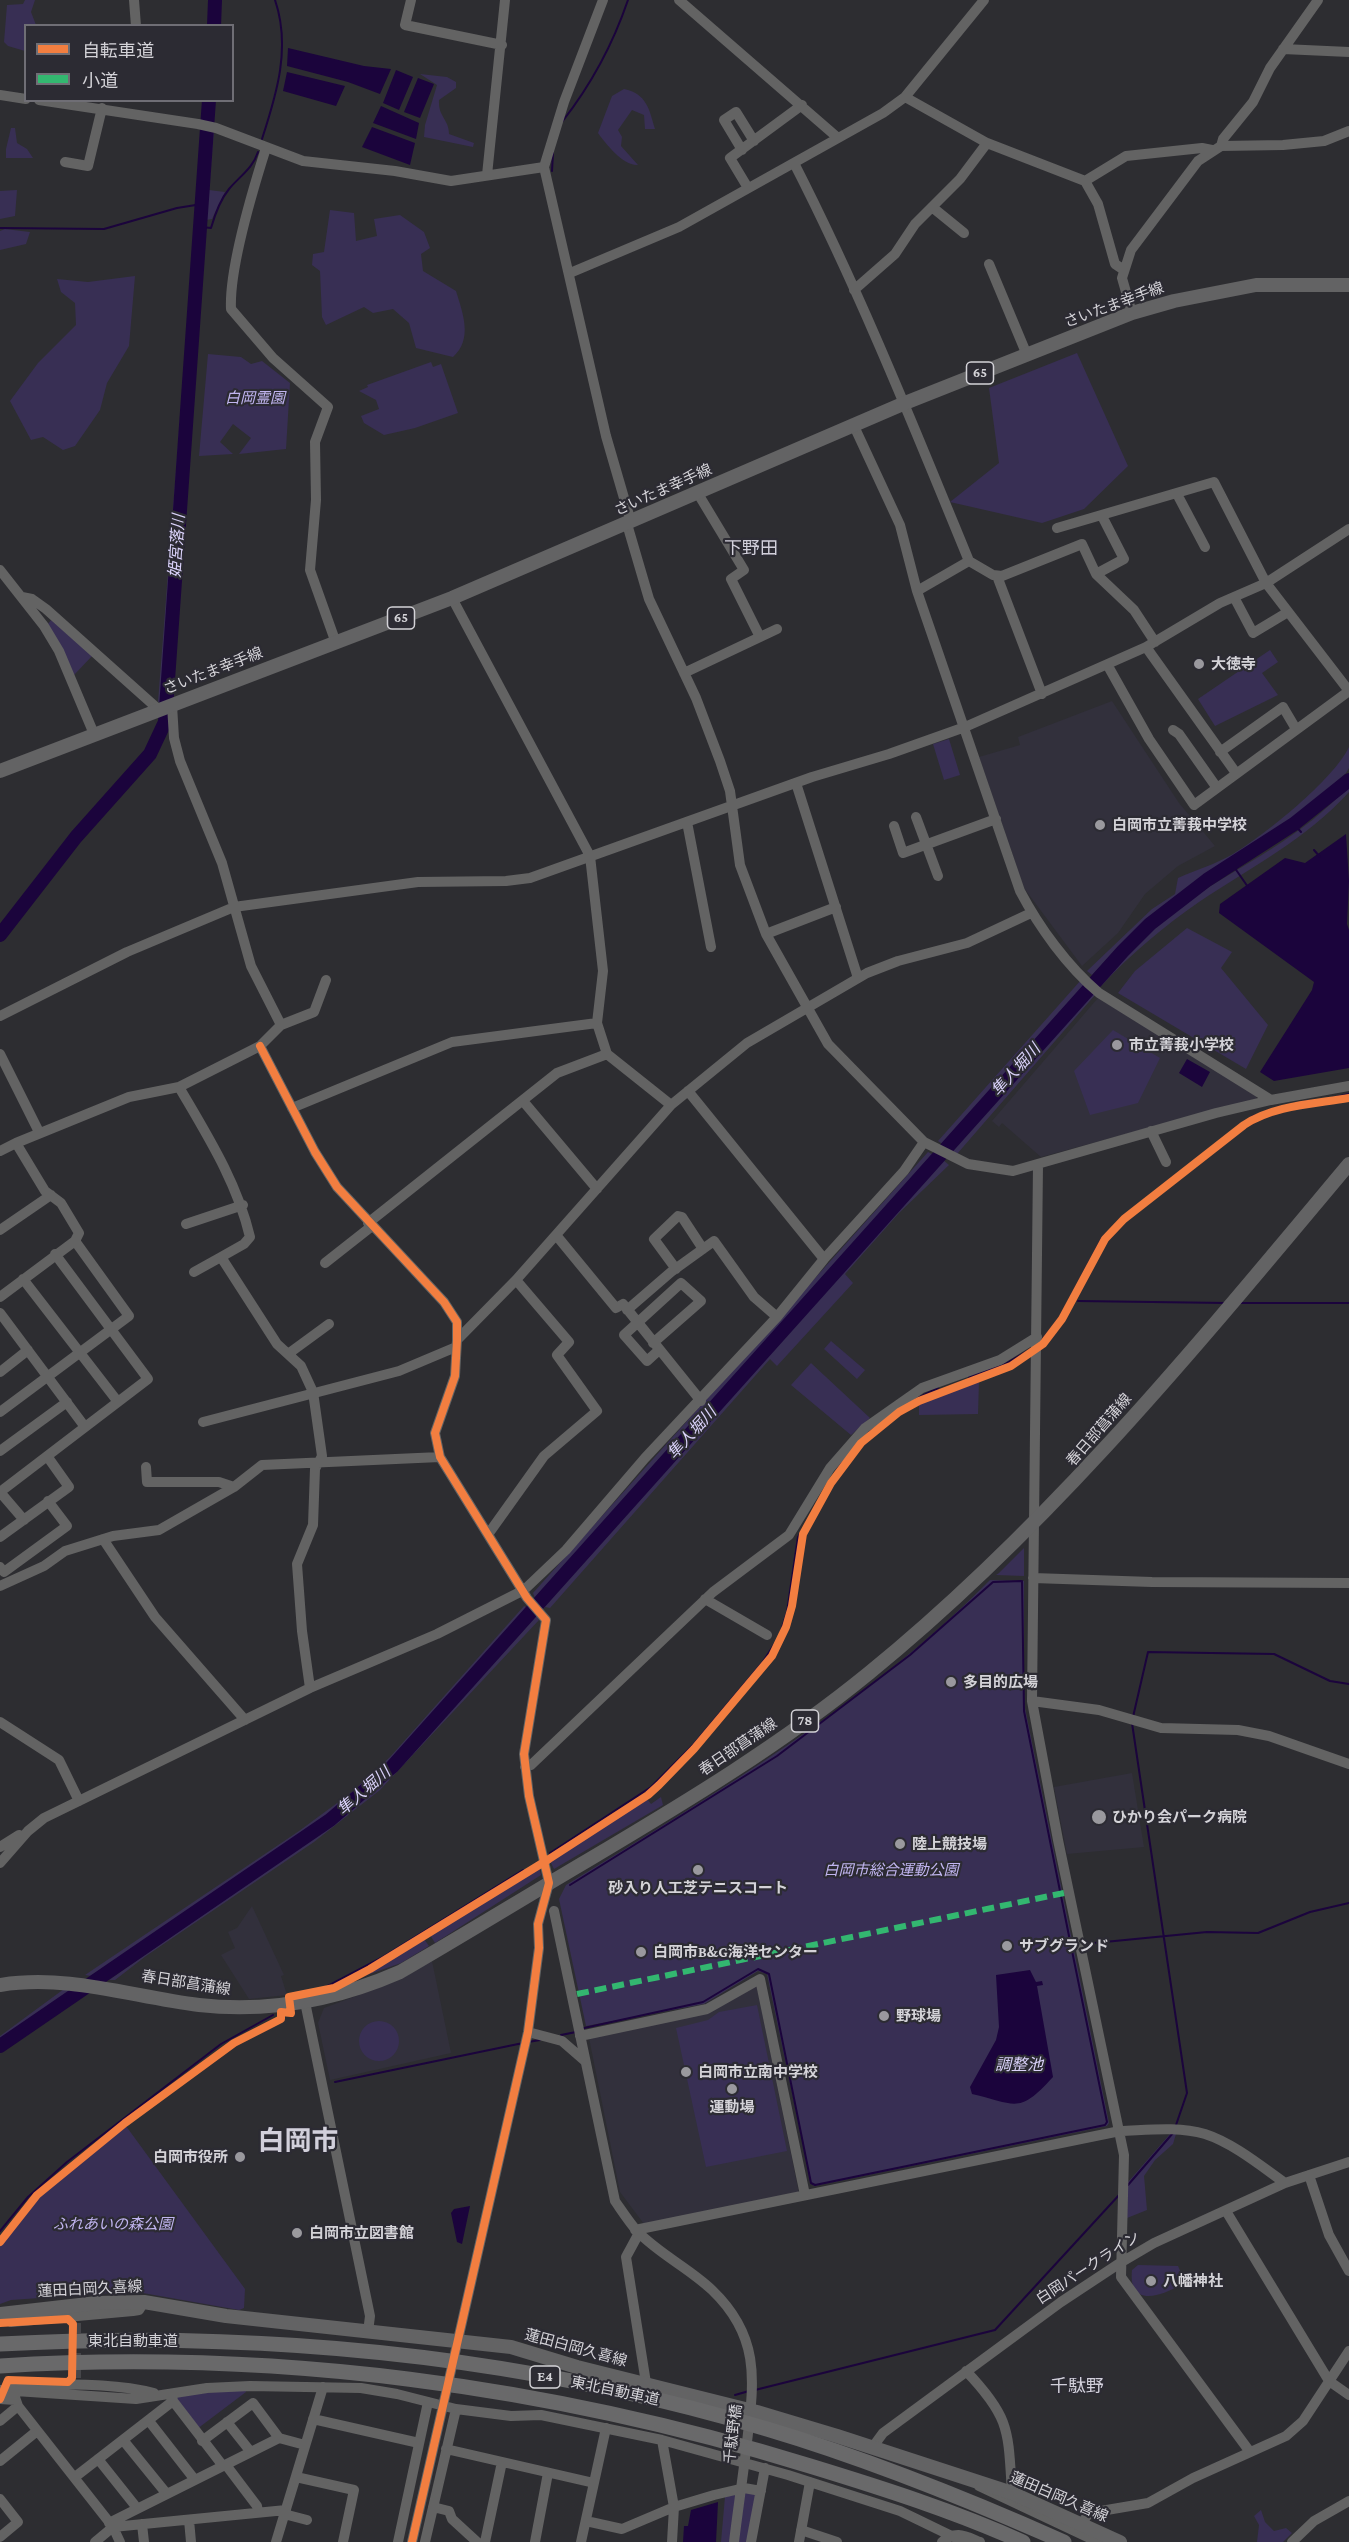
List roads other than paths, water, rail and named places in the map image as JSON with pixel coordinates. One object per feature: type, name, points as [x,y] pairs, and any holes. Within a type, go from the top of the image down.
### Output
[{"type":"highway","name":"東北自動車道","points":[[0,2344],[108,2340],[261,2343],[370,2352],[520,2372],[623,2392],[766,2429],[906,2476],[1064,2542]]},
{"type":"highway","name":"東北自動車道","points":[[0,2366],[188,2362],[307,2368],[429,2380],[565,2403],[769,2453],[938,2508],[1023,2542]]},
{"type":"main road","name":"さいたま幸手線","points":[[0,771],[453,598],[905,403],[1132,313],[1174,301],[1256,285],[1349,285]]},
{"type":"main road","name":"春日部菖蒲線","points":[[0,1985],[31,1982],[77,1983],[213,2006],[269,2006],[305,2002],[368,1986],[400,1972],[731,1773],[831,1702],[928,1624],[1035,1524],[1132,1418],[1349,1164]]},
{"type":"main road","name":"蓮田白岡久喜線","points":[[0,2313],[97,2303],[144,2302],[226,2316],[510,2347],[577,2367],[757,2412],[872,2448],[974,2483],[1012,2493],[1120,2542]]},
{"type":"street","points":[[134,0],[135,24]]},
{"type":"street","points":[[411,0],[405,25],[502,45]]},
{"type":"street","points":[[487,175],[505,0]]},
{"type":"street","points":[[603,0],[560,113],[544,167],[606,436],[650,599],[684,673],[720,761],[730,791],[740,865],[766,934],[828,1044],[928,1145],[952,1158],[1013,1171],[1151,1131],[1271,1100],[1349,1086]]},
{"type":"street","points":[[679,0],[838,138]]},
{"type":"street","points":[[570,273],[679,228],[795,163],[905,97],[984,0]]},
{"type":"street","points":[[1132,313],[1123,287],[1124,270],[1131,250],[1188,173],[1217,148],[1253,102],[1270,68],[1318,0]]},
{"type":"street","points":[[1283,49],[1349,52]]},
{"type":"street","points":[[0,95],[24,99]]},
{"type":"street","points":[[905,97],[987,143],[1085,181],[1098,204],[1115,264],[1124,270]]},
{"type":"street","points":[[55,102],[132,112],[216,128],[303,161],[395,171],[435,180],[451,181],[544,167]]},
{"type":"street","points":[[132,112],[133,102]]},
{"type":"street","points":[[748,188],[730,158],[802,105]]},
{"type":"street","points":[[65,162],[88,166],[102,108]]},
{"type":"street","points":[[742,150],[724,120],[736,112],[754,141]]},
{"type":"street","points":[[1085,181],[1126,156],[1202,148],[1324,141],[1349,131]]},
{"type":"street","points":[[854,290],[895,254],[915,224],[960,179],[987,143]]},
{"type":"street","points":[[266,148],[256,177],[236,265],[231,309],[273,358],[328,407],[315,442],[316,500],[310,570],[336,643]]},
{"type":"street","points":[[795,163],[830,234],[905,403],[969,561],[997,576],[1012,574],[1082,544]]},
{"type":"street","points":[[932,207],[964,233]]},
{"type":"street","points":[[989,264],[1027,355]]},
{"type":"street","points":[[854,426],[900,525],[917,591],[1020,891],[1031,913],[1083,978],[1096,990],[1271,1100]]},
{"type":"street","points":[[1057,528],[1214,482],[1266,584],[1349,691],[1194,805],[1149,739],[1108,666]]},
{"type":"street","points":[[698,492],[744,570],[731,579],[760,637]]},
{"type":"street","points":[[1177,494],[1204,547]]},
{"type":"street","points":[[1096,574],[1124,559],[1102,516]]},
{"type":"street","points":[[1075,524],[1096,574],[1134,610],[1151,644],[1220,752],[1236,773]]},
{"type":"street","points":[[0,1016],[127,952],[234,907],[418,882],[506,881],[530,878],[796,783],[965,727],[1108,666],[1151,644],[1234,597],[1266,584],[1349,529]]},
{"type":"street","points":[[917,591],[969,561]]},
{"type":"street","points":[[0,571],[22,597],[59,651],[93,734]]},
{"type":"street","points":[[997,576],[1042,694]]},
{"type":"street","points":[[22,597],[32,599],[46,609],[157,710]]},
{"type":"street","points":[[1234,597],[1253,633],[1288,612]]},
{"type":"street","points":[[453,598],[590,856],[603,971],[597,1023],[607,1054],[671,1105]]},
{"type":"street","points":[[684,673],[777,629]]},
{"type":"street","points":[[172,705],[174,738],[180,761],[206,819],[250,966],[281,1025]]},
{"type":"street","points":[[1220,752],[1283,707],[1296,729]]},
{"type":"street","points":[[1173,730],[1179,734],[1217,788]]},
{"type":"street","points":[[796,783],[858,978]]},
{"type":"street","points":[[916,817],[938,876]]},
{"type":"street","points":[[894,826],[903,853],[996,819]]},
{"type":"street","points":[[687,822],[711,947]]},
{"type":"street","points":[[766,934],[836,907]]},
{"type":"street","points":[[203,1422],[399,1371],[457,1343],[671,1105],[747,1043],[858,978],[898,961],[967,943],[1031,913]]},
{"type":"street","points":[[0,1151],[39,1132],[129,1097],[180,1087],[260,1046],[281,1025],[314,1012],[326,980]]},
{"type":"street","points":[[292,1108],[452,1042],[597,1023]]},
{"type":"street","points":[[260,1046],[315,1152],[337,1187],[444,1302],[457,1322],[455,1376],[435,1433],[440,1457],[526,1595],[546,1620],[526,1739],[525,1767],[549,1883],[538,1924],[539,1948],[528,2032],[412,2542]]},
{"type":"street","points":[[0,1054],[39,1132]]},
{"type":"street","points":[[325,1263],[557,1073],[607,1054]]},
{"type":"street","points":[[180,1087],[221,1159],[243,1205],[250,1237],[244,1244],[194,1272]]},
{"type":"street","points":[[688,1091],[824,1259]]},
{"type":"street","points":[[523,1101],[597,1189]]},
{"type":"street","points":[[1151,1131],[1166,1162]]},
{"type":"street","points":[[0,1297],[75,1241],[79,1233],[61,1203],[45,1191],[16,1143]]},
{"type":"street","points":[[0,1847],[44,1818],[310,1688],[526,1595],[645,1458],[701,1401],[777,1317],[824,1259],[928,1145]]},
{"type":"street","points":[[1038,1165],[1032,1701],[1058,1840],[1124,2155],[1121,2277],[1250,2452]]},
{"type":"street","points":[[0,1230],[51,1195]]},
{"type":"street","points":[[186,1224],[243,1205]]},
{"type":"street","points":[[676,1269],[654,1239],[678,1216],[682,1217],[703,1249]]},
{"type":"street","points":[[556,1235],[616,1308],[623,1305],[701,1401]]},
{"type":"street","points":[[0,1412],[129,1316],[75,1241]]},
{"type":"street","points":[[627,1310],[714,1241],[754,1297],[777,1317]]},
{"type":"street","points":[[24,1520],[0,1492],[148,1379],[55,1254]]},
{"type":"street","points":[[221,1257],[277,1344],[301,1366],[313,1392],[322,1456],[315,1469],[313,1525],[297,1564],[301,1622],[310,1688]]},
{"type":"street","points":[[23,1279],[118,1402]]},
{"type":"street","points":[[489,1533],[544,1456],[597,1411],[557,1355],[569,1342],[516,1280]]},
{"type":"street","points":[[681,1284],[701,1301],[656,1346],[647,1361],[624,1335],[638,1323],[681,1284]]},
{"type":"street","points":[[0,1313],[85,1427]]},
{"type":"street","points":[[288,1354],[329,1324]]},
{"type":"street","points":[[525,1767],[531,1765],[594,1708],[705,1599],[789,1535],[830,1468],[849,1444],[892,1406],[934,1383],[1000,1360],[1037,1337]]},
{"type":"street","points":[[0,1372],[28,1350]]},
{"type":"street","points":[[0,1451],[67,1402]]},
{"type":"street","points":[[0,1537],[69,1487],[47,1456]]},
{"type":"street","points":[[0,1586],[44,1566],[65,1551],[104,1539],[159,1530],[234,1487],[262,1465],[440,1457]]},
{"type":"street","points":[[146,1467],[147,1482],[219,1482],[234,1487]]},
{"type":"street","points":[[0,1567],[4,1572],[67,1526],[48,1501]]},
{"type":"street","points":[[104,1539],[155,1617],[245,1720]]},
{"type":"street","points":[[1033,1578],[1152,1582],[1349,1583]]},
{"type":"street","points":[[705,1599],[767,1635]]},
{"type":"street","points":[[1032,1701],[1099,1710],[1161,1728],[1238,1731],[1269,1736],[1349,1764]]},
{"type":"street","points":[[0,1722],[59,1760],[78,1801]]},
{"type":"street","points":[[0,1863],[30,1829]]},
{"type":"street","points":[[554,1911],[613,2194],[637,2231]]},
{"type":"street","points":[[580,2036],[707,2009],[760,1979],[805,2195]]},
{"type":"street","points":[[305,2002],[370,2316],[368,2332]]},
{"type":"street","points":[[528,2032],[562,2041],[574,2049],[585,2061]]},
{"type":"street","points":[[637,2231],[1120,2131],[1180,2129],[1206,2134],[1229,2146],[1285,2183]]},
{"type":"street","name":"白岡パークライン","points":[[872,2448],[883,2433],[966,2371],[1120,2263],[1154,2243],[1285,2183],[1349,2162]]},
{"type":"street","points":[[1309,2175],[1329,2235],[1349,2271]]},
{"type":"street","points":[[1226,2211],[1329,2381],[1349,2395]]},
{"type":"street","points":[[637,2231],[626,2257],[646,2383]]},
{"type":"street","name":"千駄野橋","points":[[637,2231],[701,2280],[729,2308],[743,2331],[750,2354],[753,2378],[734,2542]]},
{"type":"street","points":[[0,2313],[11,2322],[75,2319],[139,2310],[144,2302]]},
{"type":"street","points":[[1082,2523],[1089,2513],[1148,2503],[1286,2436],[1295,2429],[1349,2351]]},
{"type":"street","points":[[966,2371],[989,2396],[1005,2425],[1012,2493]]},
{"type":"street","points":[[0,2383],[12,2394],[37,2431],[111,2525],[120,2542]]},
{"type":"street","points":[[0,2399],[12,2394],[76,2383],[138,2389],[173,2397],[250,2386],[362,2388],[456,2409],[511,2416],[541,2415],[662,2440],[765,2468],[900,2511],[946,2539],[964,2542]]},
{"type":"street","points":[[276,2542],[323,2387]]},
{"type":"street","points":[[12,2394],[135,2399],[160,2395]]},
{"type":"street","points":[[0,2421],[12,2394]]},
{"type":"street","points":[[75,2478],[149,2421],[173,2397]]},
{"type":"street","points":[[173,2397],[202,2441],[257,2506],[258,2512]]},
{"type":"street","points":[[399,2542],[428,2402]]},
{"type":"street","points":[[202,2441],[253,2403],[279,2438],[305,2445]]},
{"type":"street","points":[[425,2542],[456,2409]]},
{"type":"street","points":[[313,2419],[419,2443]]},
{"type":"street","points":[[149,2421],[195,2480]]},
{"type":"street","points":[[227,2422],[250,2451]]},
{"type":"street","points":[[581,2542],[606,2428]]},
{"type":"street","points":[[0,2461],[37,2431]]},
{"type":"street","points":[[95,2542],[111,2525],[136,2508],[279,2438]]},
{"type":"street","points":[[123,2440],[166,2493]]},
{"type":"street","points":[[662,2440],[674,2507],[672,2542]]},
{"type":"street","points":[[446,2450],[594,2483]]},
{"type":"street","points":[[98,2459],[136,2508]]},
{"type":"street","points":[[485,2542],[502,2462]]},
{"type":"street","points":[[752,2542],[765,2468]]},
{"type":"street","points":[[534,2542],[548,2473]]},
{"type":"street","points":[[296,2477],[354,2490],[343,2542]]},
{"type":"street","points":[[799,2542],[810,2482]]},
{"type":"street","points":[[974,2483],[991,2494],[1098,2542]]},
{"type":"street","points":[[586,2521],[622,2529],[674,2507],[744,2488],[761,2491]]},
{"type":"street","points":[[0,2499],[18,2522],[0,2537]]},
{"type":"street","points":[[1292,2542],[1314,2521],[1349,2501]]},
{"type":"street","points":[[434,2507],[449,2511],[452,2519],[477,2542]]},
{"type":"street","points":[[111,2525],[189,2520],[258,2512],[285,2512],[307,2520]]},
{"type":"street","points":[[189,2520],[191,2542]]},
{"type":"street","points":[[142,2524],[144,2542]]},
{"type":"street","points":[[801,2530],[837,2542]]},
{"type":"street","points":[[946,2539],[958,2533],[980,2542]]},
{"type":"water","points":[[288,48],[364,66],[391,69],[380,94],[348,82],[287,66]]},
{"type":"water","points":[[396,70],[413,77],[399,110],[383,103]]},
{"type":"water","points":[[287,72],[345,86],[336,106],[283,91]]},
{"type":"water","points":[[418,78],[434,84],[420,118],[404,112]]},
{"type":"water","points":[[381,106],[419,123],[416,139],[373,123]]},
{"type":"water","points":[[372,127],[415,143],[410,165],[362,147]]},
{"type":"water","points":[[1346,834],[1349,881],[1347,924],[1349,930],[1349,1068],[1274,1081],[1260,1072],[1312,990],[1314,982],[1219,913],[1220,904],[1285,858],[1305,863]]},
{"type":"water","points":[[1187,1059],[1210,1072],[1202,1087],[1179,1073]]},
{"type":"water","name":"調整池","points":[[1030,1970],[1036,1982],[1042,1981],[1043,1985],[1037,1986],[1053,2077],[1032,2097],[1017,2104],[972,2094],[970,2087],[996,2040],[999,2027],[996,1975]]},
{"type":"water","points":[[470,2206],[462,2244],[457,2242],[451,2213],[454,2209]]},
{"type":"water","points":[[718,2502],[716,2542],[683,2542],[684,2526],[688,2526],[691,2510]]},
{"type":"waterway","name":"姫宮落川","points":[[214,24],[215,0]]},
{"type":"waterway","points":[[262,139],[277,87],[282,53],[280,18],[275,0]]},
{"type":"waterway","points":[[562,122],[600,64],[628,0]]},
{"type":"waterway","name":"姫宮落川","points":[[0,935],[76,837],[150,754],[165,722],[209,102]]},
{"type":"waterway","points":[[202,227],[211,228],[223,198],[250,167],[258,152]]},
{"type":"waterway","points":[[552,171],[553,153]]},
{"type":"waterway","points":[[0,228],[104,229],[177,208],[202,204]]},
{"type":"waterway","name":"隼人堀川","points":[[0,2046],[330,1820],[392,1767],[1123,951],[1150,924],[1207,880],[1294,824],[1349,780]]},
{"type":"waterway","points":[[1294,824],[1301,832]]},
{"type":"waterway","points":[[1314,850],[1320,857]]},
{"type":"waterway","points":[[1232,864],[1248,887]]},
{"type":"waterway","points":[[1042,1340],[1060,1317],[1102,1238],[1125,1215],[1253,1116],[1349,1094]]},
{"type":"waterway","points":[[1078,1301],[1226,1303]]},
{"type":"waterway","points":[[1241,1303],[1349,1303]]},
{"type":"waterway","points":[[969,1377],[1005,1364],[1031,1349]]},
{"type":"waterway","points":[[914,1400],[938,1388]]},
{"type":"waterway","points":[[861,1440],[875,1427]]},
{"type":"waterway","points":[[550,1853],[651,1787],[694,1744],[762,1663],[779,1637],[787,1612],[798,1537],[842,1462]]},
{"type":"waterway","points":[[570,1885],[777,1756],[910,1655],[993,1582],[1022,1581],[1024,1711],[1071,1946]]},
{"type":"waterway","points":[[1133,1717],[1148,1652],[1274,1654],[1330,1681],[1349,1684]]},
{"type":"waterway","points":[[1132,1723],[1187,2093],[1176,2125]]},
{"type":"waterway","points":[[322,1989],[381,1958],[523,1870]]},
{"type":"waterway","points":[[1084,1944],[1207,1932],[1258,1933],[1310,1912],[1349,1903]]},
{"type":"waterway","points":[[584,2028],[703,2002],[758,1969],[769,1974],[811,2183],[815,2185],[1105,2125],[1107,2122],[1071,1946],[1075,1945]]},
{"type":"waterway","points":[[0,2231],[28,2197],[67,2162],[221,2044],[273,2015]]},
{"type":"waterway","points":[[561,2035],[576,2032]]},
{"type":"waterway","points":[[528,2042],[540,2040]]},
{"type":"waterway","points":[[335,2082],[523,2043]]},
{"type":"waterway","points":[[1128,2185],[1173,2133]]},
{"type":"waterway","points":[[755,2390],[995,2330],[1120,2194]]},
{"type":"waterway","points":[[735,2395],[749,2391]]},
{"type":"tunnel","points":[[76,2323],[76,2379]]},
{"type":"place","name":"大徳寺","points":[[1199,664]]},
{"type":"place","name":"白岡市立菁莪中学校","points":[[1100,825]]},
{"type":"place","name":"市立菁莪小学校","points":[[1117,1045]]},
{"type":"place","name":"多目的広場","points":[[951,1682]]},
{"type":"place","name":"ひかり会パーク病院","points":[[1099,1817]]},
{"type":"place","name":"陸上競技場","points":[[900,1844]]},
{"type":"place","name":"砂入り人工芝テニスコート","points":[[698,1870]]},
{"type":"place","name":"サブグランド","points":[[1007,1946]]},
{"type":"place","name":"白岡市B&G海洋センター","points":[[641,1952]]},
{"type":"place","name":"野球場","points":[[884,2016]]},
{"type":"place","name":"白岡市立南中学校","points":[[686,2072]]},
{"type":"place","name":"運動場","points":[[732,2089]]},
{"type":"place","name":"白岡市役所","points":[[240,2157]]},
{"type":"place","name":"白岡市立図書館","points":[[297,2233]]},
{"type":"place","name":"八幡神社","points":[[1151,2281]]},
{"type":"district","name":"下野田","points":[[751,548]]},
{"type":"district","name":"白岡市","points":[[298,2142]]},
{"type":"district","name":"千駄野","points":[[1077,2386]]},
{"type":"park label","name":"白岡霊園","points":[[255,398]]},
{"type":"park label","name":"白岡市総合運動公園","points":[[891,1870]]},
{"type":"park label","name":"ふれあいの森公園","points":[[113,2224]]}]
